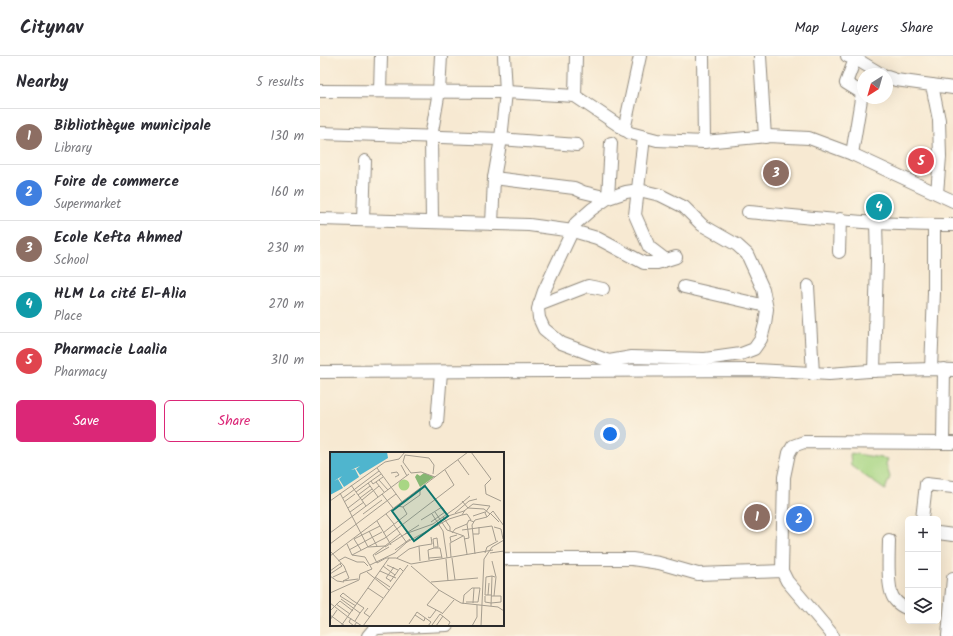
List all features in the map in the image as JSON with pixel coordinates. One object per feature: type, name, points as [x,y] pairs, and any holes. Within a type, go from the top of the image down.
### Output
[{"type":"street","points":[[380,90],[381,56]]},
{"type":"street","points":[[432,221],[431,137],[439,91],[441,56]]},
{"type":"street","points":[[492,224],[494,178],[501,140],[506,92],[504,56]]},
{"type":"street","points":[[576,56],[576,96]]},
{"type":"street","points":[[624,130],[640,56]]},
{"type":"street","points":[[703,56],[704,142]]},
{"type":"street","points":[[760,56],[765,136]]},
{"type":"street","points":[[852,154],[862,93],[846,83],[850,72],[851,57],[870,68]]},
{"type":"street","points":[[893,79],[953,88]]},
{"type":"street","points":[[932,85],[939,120],[940,157],[937,193]]},
{"type":"street","points":[[320,91],[380,90],[506,92],[576,96],[624,130],[657,140],[704,142],[765,136],[809,138],[852,154],[953,201]]},
{"type":"street","points":[[320,133],[501,140],[577,145]]},
{"type":"street","points":[[320,219],[432,221],[529,225],[573,231],[597,238],[644,263],[657,263],[671,258],[648,247],[636,214],[644,137]]},
{"type":"street","points":[[608,198],[612,144]]},
{"type":"street","points":[[363,220],[365,161]]},
{"type":"street","points":[[494,178],[574,188],[583,192],[608,198]]},
{"type":"street","points":[[639,190],[660,195],[684,207],[702,225],[737,245],[747,254],[764,288],[767,309],[765,324],[760,339],[754,348],[741,354],[705,359],[632,357],[609,361],[562,343],[544,329],[539,318],[539,305],[544,291],[576,223],[608,198],[626,192],[639,190]]},
{"type":"street","points":[[748,212],[876,222],[953,225]]},
{"type":"street","points":[[839,252],[840,219]]},
{"type":"street","points":[[874,371],[877,261],[876,222]]},
{"type":"street","points":[[931,369],[934,293],[934,225]]},
{"type":"street","points":[[539,305],[588,286],[603,289]]},
{"type":"street","points":[[808,286],[813,374]]},
{"type":"street","points":[[684,287],[766,306]]},
{"type":"street","points":[[642,357],[642,370]]},
{"type":"street","points":[[320,372],[756,370],[813,374],[948,369],[948,443],[804,442],[794,446],[789,453],[784,477],[782,571],[787,581],[832,636]]},
{"type":"street","points":[[437,423],[441,372]]},
{"type":"street","points":[[922,516],[926,484],[953,487]]},
{"type":"street","points":[[941,533],[953,535]]},
{"type":"street","points":[[889,540],[889,584],[894,599],[905,608]]},
{"type":"street","points":[[504,559],[632,559],[659,563],[698,574],[782,571]]},
{"type":"street","points":[[948,636],[944,617],[952,592],[953,578]]},
{"type":"street","points":[[368,636],[373,630],[378,628],[424,626]]},
{"type":"green space","points":[[850,453],[888,459],[886,464],[890,477],[885,490],[851,466]]},
{"type":"place","name":"Pharmacie Laalia","points":[[921,161]]},
{"type":"place","name":"Ecole Kefta Ahmed","points":[[776,173]]},
{"type":"place","name":"HLM La cité El-Alia","points":[[879,207]]},
{"type":"place","name":"Bibliothèque municipale","points":[[757,517]]},
{"type":"place","name":"Foire de commerce","points":[[799,519]]}]
